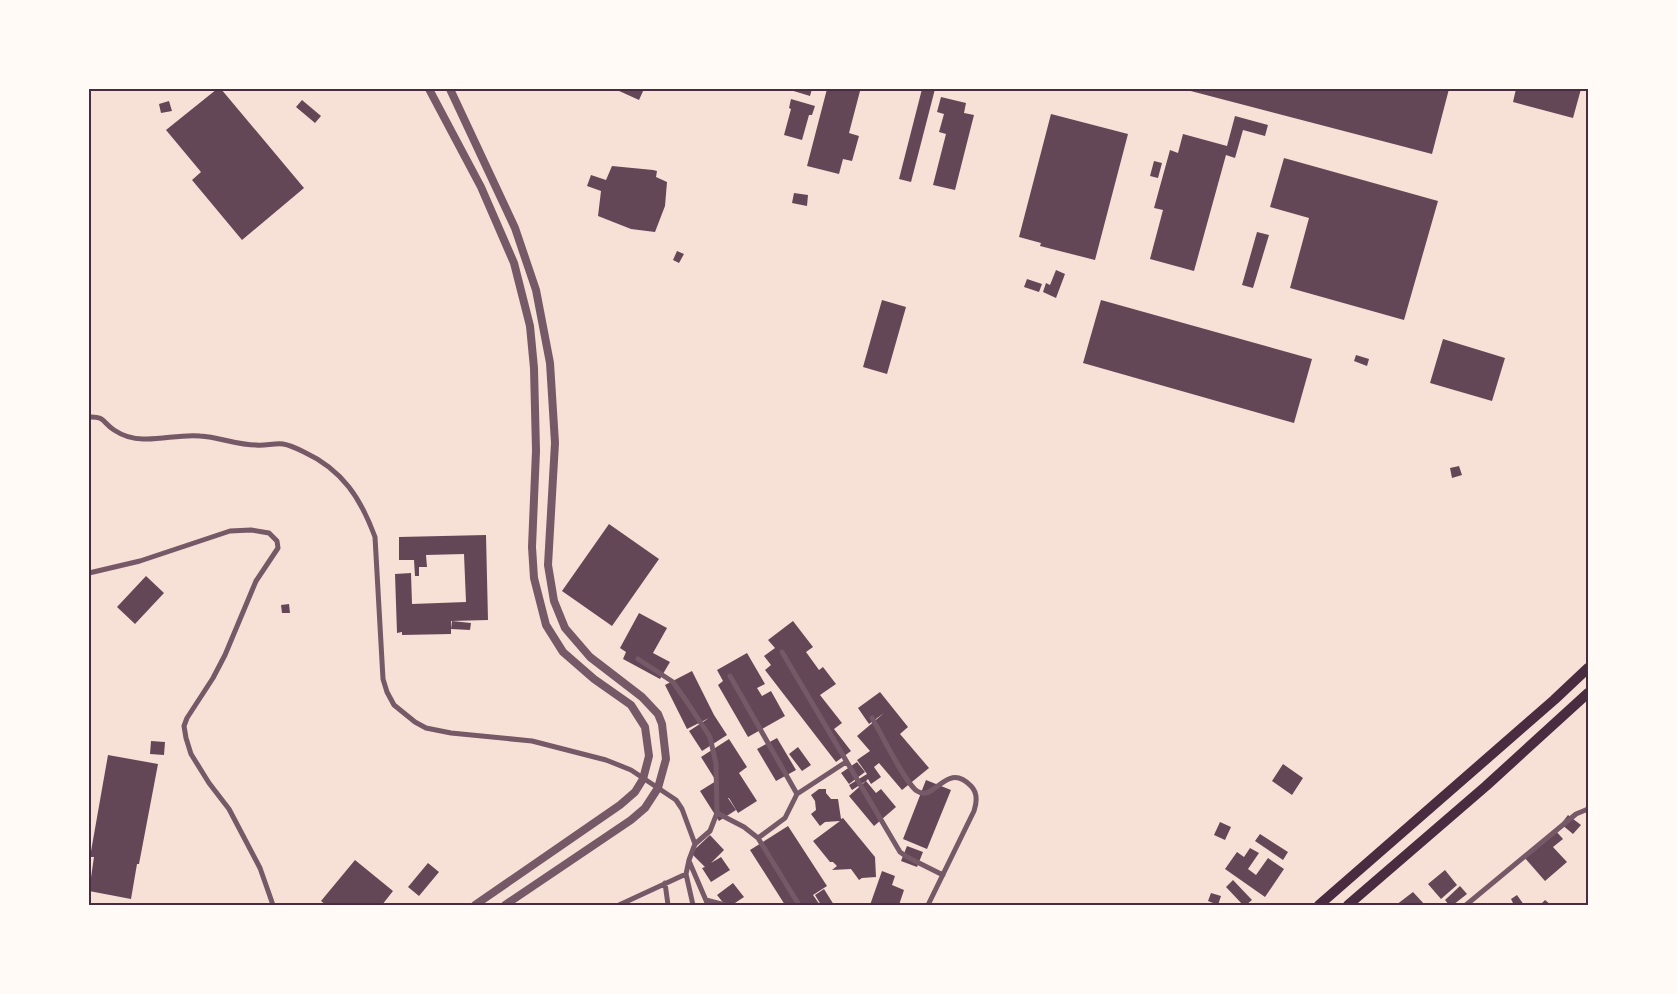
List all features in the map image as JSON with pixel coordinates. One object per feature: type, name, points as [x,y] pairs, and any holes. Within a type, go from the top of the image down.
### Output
[{"type":"highway","points":[[1319,905],[1554,700],[1588,668]]},
{"type":"highway","points":[[1348,905],[1486,786],[1588,693]]},
{"type":"street","points":[[430,89],[481,187],[514,263],[530,326],[534,368],[536,450],[534,578],[546,625],[564,652],[594,679],[631,706],[646,727],[649,756],[643,779],[635,792],[620,805],[475,905]]},
{"type":"street","points":[[450,89],[515,228],[536,290],[550,363],[555,443],[548,565],[554,601],[565,628],[590,657],[642,697],[658,714],[662,724],[666,759],[658,788],[645,808],[631,820],[505,905]]},
{"type":"street","points":[[89,417],[95,417],[106,422],[116,432],[129,438],[142,440],[197,435],[211,436],[256,446],[283,444],[319,459],[337,473],[351,488],[367,516],[375,537],[383,678],[394,706],[426,728],[451,733],[532,741],[606,760],[631,770],[676,800],[682,809],[695,844]]},
{"type":"street","points":[[89,573],[140,561],[230,531],[261,531],[273,536],[277,541],[278,548],[256,580],[241,620],[213,678],[187,718],[184,726],[191,754],[208,782],[229,810],[260,868],[273,905]]},
{"type":"street","points":[[782,652],[900,852],[943,875]]},
{"type":"street","points":[[638,659],[673,682],[710,737],[716,764],[717,813],[710,831],[695,844],[689,860],[686,874],[693,905]]},
{"type":"street","points":[[730,676],[797,794]]},
{"type":"street","points":[[872,718],[904,776],[916,791],[926,792],[942,782],[956,777],[962,778],[974,789],[977,796],[974,811],[928,905]]},
{"type":"street","points":[[758,838],[785,818],[797,794],[846,762]]},
{"type":"street","points":[[1466,905],[1576,814],[1588,809]]},
{"type":"street","points":[[717,813],[744,827],[758,838],[799,905]]},
{"type":"street","points":[[689,860],[707,902],[725,905]]},
{"type":"street","points":[[620,905],[665,882],[686,874]]},
{"type":"street","points":[[665,882],[668,905]]},
{"type":"building","points":[[217,89],[221,89],[304,188],[242,240],[192,180],[201,172],[166,130]]},
{"type":"building","points":[[617,89],[644,89],[639,100]]},
{"type":"building","points":[[787,89],[812,89],[810,96]]},
{"type":"building","points":[[827,89],[860,91],[849,133],[859,136],[852,161],[843,159],[839,174],[807,166]]},
{"type":"building","points":[[922,89],[935,89],[911,182],[899,179]]},
{"type":"building","points":[[1183,89],[1449,89],[1432,154]]},
{"type":"building","points":[[1516,89],[1581,89],[1573,118],[1513,102]]},
{"type":"building","points":[[941,97],[966,103],[964,113],[974,115],[955,190],[933,185],[946,134],[939,132],[944,114],[937,112]]},
{"type":"building","points":[[791,99],[815,106],[812,115],[809,115],[802,140],[784,135],[791,109],[789,108]]},
{"type":"building","points":[[302,100],[321,116],[315,123],[296,107]]},
{"type":"building","points":[[169,101],[172,111],[161,113],[159,104]]},
{"type":"building","points":[[1051,114],[1128,134],[1095,260],[1040,246],[1041,243],[1019,237]]},
{"type":"building","points":[[1235,116],[1268,125],[1265,136],[1243,130],[1235,158],[1226,155],[1194,271],[1150,259],[1163,210],[1154,208],[1170,150],[1178,153],[1183,134],[1227,146]]},
{"type":"building","points":[[1284,158],[1438,201],[1404,320],[1290,288],[1309,218],[1270,207]]},
{"type":"building","points":[[1154,161],[1162,163],[1158,178],[1150,176]]},
{"type":"building","points":[[612,166],[657,171],[656,177],[667,182],[665,206],[655,232],[631,229],[598,216],[601,191],[587,186],[591,175],[606,180]]},
{"type":"building","points":[[794,193],[808,195],[807,206],[792,203]]},
{"type":"building","points":[[1257,232],[1269,235],[1253,288],[1242,285]]},
{"type":"building","points":[[677,251],[684,254],[679,263],[673,260]]},
{"type":"building","points":[[1056,270],[1065,274],[1056,298],[1043,292],[1046,283],[1050,285]]},
{"type":"building","points":[[1027,279],[1042,284],[1039,292],[1024,287]]},
{"type":"building","points":[[882,300],[906,307],[887,374],[863,367]]},
{"type":"building","points":[[1101,300],[1312,359],[1294,423],[1083,363]]},
{"type":"building","points":[[1443,339],[1505,358],[1492,401],[1430,383]]},
{"type":"building","points":[[1356,355],[1369,359],[1367,366],[1354,361]]},
{"type":"building","points":[[1459,466],[1462,475],[1452,478],[1450,468]]},
{"type":"building","points":[[609,524],[659,559],[612,626],[562,591]]},
{"type":"building","points":[[486,535],[488,620],[451,621],[451,634],[402,635],[402,632],[397,633],[395,574],[411,573],[412,604],[466,602],[464,554],[426,555],[427,567],[419,567],[419,576],[415,576],[414,560],[399,560],[399,537]]},
{"type":"building","points":[[146,576],[164,593],[135,624],[117,607]]},
{"type":"building","points":[[289,604],[290,613],[282,613],[281,605]]},
{"type":"building","points":[[639,613],[667,628],[653,653],[670,662],[660,679],[623,659],[626,652],[620,648]]},
{"type":"building","points":[[452,621],[471,623],[470,630],[451,629]]},
{"type":"building","points":[[793,621],[813,647],[806,652],[819,670],[823,667],[836,684],[820,695],[842,723],[834,729],[851,751],[836,762],[765,670],[771,665],[764,656],[775,648],[768,640]]},
{"type":"building","points":[[747,653],[765,684],[757,688],[762,696],[771,691],[785,716],[748,737],[718,685],[723,681],[717,670]]},
{"type":"building","points":[[692,671],[714,715],[727,735],[702,751],[689,731],[709,718],[687,729],[665,685]]},
{"type":"building","points":[[880,692],[908,727],[900,734],[929,768],[902,790],[879,763],[874,767],[881,777],[871,784],[868,779],[852,790],[849,785],[867,774],[857,760],[870,751],[857,736],[884,713],[869,724],[858,708]]},
{"type":"building","points":[[777,738],[796,770],[776,781],[757,749]]},
{"type":"building","points":[[729,739],[747,767],[739,773],[757,801],[738,813],[729,798],[728,798],[736,810],[719,821],[700,791],[716,781],[701,757]]},
{"type":"building","points":[[151,741],[165,742],[164,755],[150,754]]},
{"type":"building","points":[[798,747],[811,765],[802,771],[789,754]]},
{"type":"building","points":[[108,755],[158,764],[131,899],[89,891],[94,857],[90,857]]},
{"type":"building","points":[[857,762],[865,772],[849,784],[841,773]]},
{"type":"building","points":[[1283,764],[1303,778],[1292,795],[1272,781]]},
{"type":"building","points":[[926,780],[951,790],[927,849],[903,839]]},
{"type":"building","points":[[866,781],[876,793],[881,789],[896,807],[874,826],[849,796]]},
{"type":"building","points":[[819,789],[826,789],[826,793],[831,799],[838,799],[841,819],[843,818],[875,857],[876,877],[859,880],[851,869],[832,870],[837,866],[830,862],[813,841],[840,821],[825,822],[820,826],[811,814],[816,810],[815,801],[811,795]]},
{"type":"building","points":[[1568,815],[1581,825],[1573,834],[1561,824]]},
{"type":"building","points":[[1220,822],[1231,827],[1225,840],[1214,835]]},
{"type":"building","points":[[788,826],[827,886],[813,895],[820,905],[785,905],[750,850]]},
{"type":"building","points":[[1555,830],[1563,839],[1553,847],[1567,862],[1545,881],[1524,857]]},
{"type":"building","points":[[1260,834],[1288,852],[1283,860],[1255,841]]},
{"type":"building","points":[[710,835],[724,850],[711,863],[721,857],[730,870],[711,882],[702,868],[705,867],[691,853]]},
{"type":"building","points":[[907,846],[923,852],[917,867],[901,861]]},
{"type":"building","points":[[1250,848],[1259,853],[1248,869],[1256,875],[1268,858],[1284,869],[1265,897],[1225,869],[1237,852],[1244,857]]},
{"type":"building","points":[[355,860],[393,891],[382,905],[326,905],[321,901]]},
{"type":"building","points":[[428,863],[439,872],[419,896],[408,887]]},
{"type":"building","points":[[1445,870],[1457,885],[1441,899],[1428,884]]},
{"type":"building","points":[[882,871],[895,876],[892,885],[904,890],[899,905],[870,905]]},
{"type":"building","points":[[1233,880],[1252,900],[1246,905],[1243,905],[1226,887]]},
{"type":"building","points":[[733,883],[744,897],[732,905],[725,905],[717,895]]},
{"type":"building","points":[[1460,886],[1467,894],[1453,905],[1449,905],[1445,900]]},
{"type":"building","points":[[824,889],[834,905],[821,905],[815,895]]},
{"type":"building","points":[[1413,892],[1425,905],[1396,905]]},
{"type":"building","points":[[1211,893],[1221,896],[1218,905],[1208,901]]},
{"type":"building","points":[[1517,895],[1524,905],[1510,905],[1513,903],[1511,899]]},
{"type":"building","points":[[1545,900],[1551,905],[1540,905]]}]
